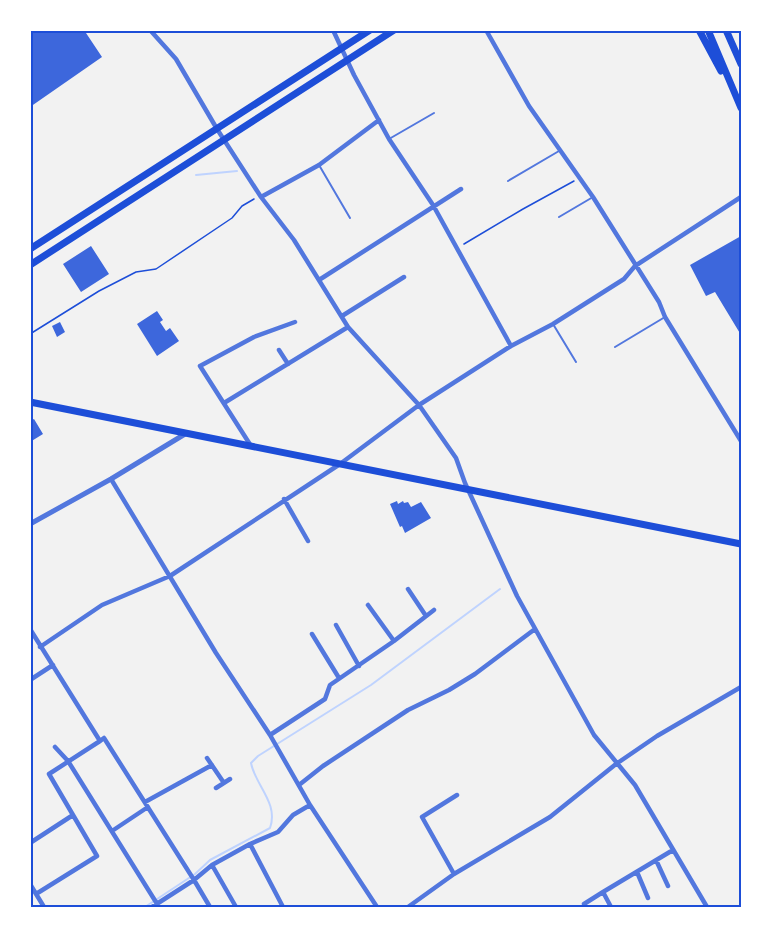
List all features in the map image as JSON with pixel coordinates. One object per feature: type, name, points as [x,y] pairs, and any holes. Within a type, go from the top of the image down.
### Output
[{"type":"main road","points":[[30,249],[370,30]]},
{"type":"main road","points":[[30,265],[394,30]]},
{"type":"main road","points":[[699,30],[737,99]]},
{"type":"main road","points":[[708,30],[741,108]]},
{"type":"main road","points":[[726,30],[741,63]]},
{"type":"main road","points":[[30,402],[741,544]]},
{"type":"street","points":[[150,30],[176,59],[217,129],[260,196],[294,240],[348,327],[419,405],[456,458],[517,596],[594,735],[635,785],[707,907]]},
{"type":"street","points":[[333,30],[389,139],[433,205],[511,346]]},
{"type":"street","points":[[486,30],[529,106],[580,178],[659,302],[665,317],[741,441]]},
{"type":"street","points":[[260,196],[319,165],[380,120]]},
{"type":"street","points":[[319,280],[461,189]]},
{"type":"street","points":[[40,647],[102,605],[170,576],[340,464],[419,405],[511,346],[553,324],[624,279],[635,266],[741,196]]},
{"type":"street","points":[[342,316],[404,277]]},
{"type":"street","points":[[251,446],[200,366],[254,337],[295,322]]},
{"type":"street","points":[[224,403],[348,327]]},
{"type":"street","points":[[279,350],[288,364]]},
{"type":"street","points":[[30,524],[185,434]]},
{"type":"street","points":[[111,479],[216,653],[270,735],[310,805],[377,907]]},
{"type":"street","points":[[284,499],[308,541]]},
{"type":"street","points":[[408,589],[426,616]]},
{"type":"street","points":[[368,605],[394,641]]},
{"type":"street","points":[[270,735],[324,699],[330,685],[434,610]]},
{"type":"street","points":[[336,625],[359,666]]},
{"type":"street","points":[[30,628],[100,741]]},
{"type":"street","points":[[299,785],[408,710],[475,674],[535,628]]},
{"type":"street","points":[[312,634],[339,678]]},
{"type":"street","points":[[30,680],[53,665]]},
{"type":"street","points":[[408,907],[454,874],[550,817],[616,764],[657,736],[741,687]]},
{"type":"street","points":[[36,894],[97,856],[49,774],[104,738],[210,907]]},
{"type":"street","points":[[56,747],[68,761],[156,906],[195,880],[212,865],[278,832],[293,815],[310,805]]},
{"type":"street","points":[[207,758],[224,783]]},
{"type":"street","points":[[112,831],[147,805],[212,765]]},
{"type":"street","points":[[216,788],[230,779]]},
{"type":"street","points":[[454,874],[422,817],[458,795]]},
{"type":"street","points":[[30,843],[73,815]]},
{"type":"street","points":[[250,844],[283,907]]},
{"type":"street","points":[[584,904],[673,850]]},
{"type":"street","points":[[656,860],[668,886]]},
{"type":"street","points":[[212,865],[236,907]]},
{"type":"street","points":[[637,872],[648,898]]},
{"type":"street","points":[[30,884],[44,907]]},
{"type":"street","points":[[603,891],[611,907]]},
{"type":"lane","points":[[389,139],[434,114]]},
{"type":"lane","points":[[508,181],[559,151]]},
{"type":"lane","points":[[319,165],[350,218]]},
{"type":"lane","points":[[560,217],[592,197]]},
{"type":"lane","points":[[615,347],[665,317]]},
{"type":"lane","points":[[553,324],[576,362]]},
{"type":"path","points":[[458,248],[522,209],[580,178]]},
{"type":"path","points":[[30,334],[136,272],[156,269],[232,218],[242,206],[260,196]]},
{"type":"building","points":[[30,30],[84,30],[102,57],[30,107]]},
{"type":"building","points":[[741,236],[741,335],[715,292],[706,296],[690,265]]},
{"type":"building","points":[[91,246],[109,274],[81,292],[63,264]]},
{"type":"building","points":[[157,311],[166,331],[170,328],[179,341],[157,356],[137,324]]},
{"type":"building","points":[[60,322],[65,332],[57,337],[52,326]]},
{"type":"building","points":[[34,419],[43,434],[30,442],[30,421]]},
{"type":"building","points":[[397,501],[398,504],[403,501],[408,502],[411,507],[421,502],[431,518],[405,533],[390,504]]},
{"type":"waterway","points":[[196,175],[237,171]]},
{"type":"waterway","points":[[145,907],[195,874],[210,860],[270,828],[272,819],[269,802],[251,763],[258,756],[371,685],[500,589]]}]
